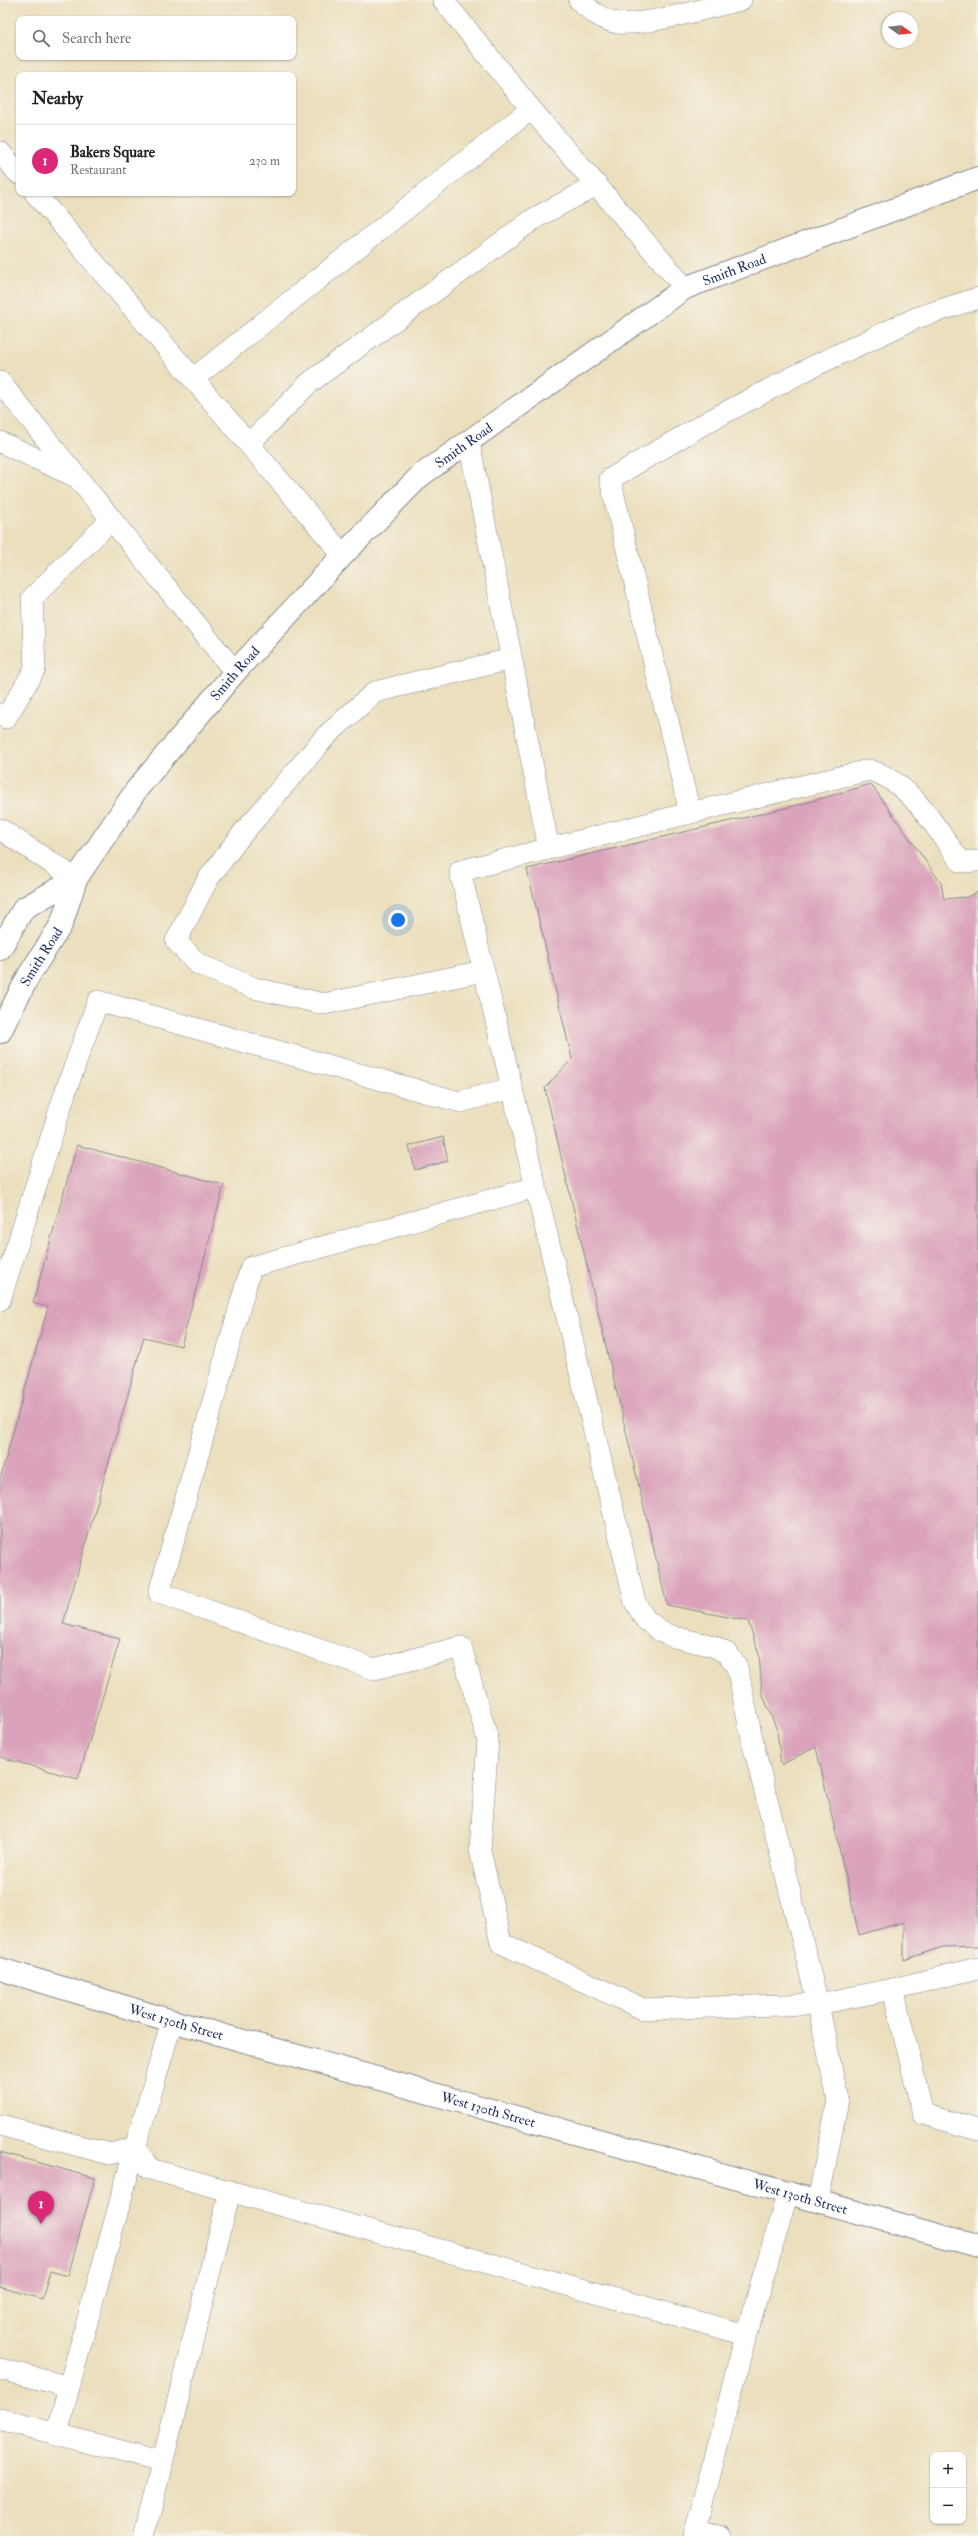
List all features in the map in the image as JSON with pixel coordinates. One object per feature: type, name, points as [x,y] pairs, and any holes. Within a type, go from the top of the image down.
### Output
[{"type":"main road","name":"Smith Road","points":[[0,1032],[29,975],[61,925],[76,879],[137,789],[235,672],[343,555],[420,476],[685,288],[978,178]]},
{"type":"main road","name":"Smith Road","points":[[0,949],[24,908],[76,879]]},
{"type":"main road","name":"West 130th Street","points":[[0,1969],[172,2021],[978,2246]]},
{"type":"lane","points":[[443,0],[531,109],[685,288]]},
{"type":"lane","points":[[579,0],[596,15],[618,23],[640,22],[742,0]]},
{"type":"lane","points":[[193,379],[531,109]]},
{"type":"lane","points":[[0,152],[16,171]]},
{"type":"lane","points":[[249,444],[309,383],[535,218],[597,185]]},
{"type":"lane","points":[[38,196],[343,555]]},
{"type":"lane","points":[[690,813],[610,479],[709,421],[812,367],[916,318],[978,298]]},
{"type":"lane","points":[[0,382],[235,672]]},
{"type":"lane","points":[[0,442],[77,477]]},
{"type":"lane","points":[[469,442],[549,849]]},
{"type":"lane","points":[[0,714],[6,718],[35,669],[32,598],[112,520]]},
{"type":"lane","points":[[483,971],[324,1004],[254,988],[198,964],[176,941],[208,879],[243,833],[326,736],[375,692],[511,659]]},
{"type":"lane","points":[[818,2201],[838,2100],[818,2004],[754,1748],[737,1667],[728,1654],[713,1646],[674,1637],[660,1631],[645,1619],[635,1602],[460,871],[869,770],[885,774],[906,789],[961,862],[978,861]]},
{"type":"lane","points":[[0,829],[76,879]]},
{"type":"lane","points":[[0,1300],[66,1090],[98,1001],[460,1102],[511,1088]]},
{"type":"lane","points":[[536,1187],[251,1267],[160,1593],[374,1669],[461,1647],[488,1740],[480,1850],[502,1943],[643,2009],[818,2004],[893,1989],[978,1968]]},
{"type":"lane","points":[[893,1989],[923,2114],[978,2130]]},
{"type":"lane","points":[[57,2434],[135,2148],[172,2021]]},
{"type":"lane","points":[[0,2125],[110,2154],[135,2148]]},
{"type":"lane","points":[[135,2148],[150,2169],[746,2335]]},
{"type":"lane","points":[[144,2536],[230,2191]]},
{"type":"lane","points":[[721,2536],[695,2532],[746,2335],[788,2192]]},
{"type":"lane","points":[[0,2369],[69,2387]]},
{"type":"lane","points":[[0,2418],[162,2462]]},
{"type":"building","points":[[871,784],[941,883],[944,899],[967,897],[978,892],[978,1946],[942,1947],[904,1960],[904,1922],[859,1935],[816,1747],[781,1765],[777,1730],[762,1693],[759,1654],[748,1621],[667,1605],[545,1088],[572,1059],[527,869],[802,804]]},
{"type":"building","points":[[443,1137],[448,1161],[415,1170],[409,1146]]},
{"type":"building","points":[[77,1145],[224,1185],[181,1346],[144,1337],[63,1624],[120,1639],[78,1779],[0,1757],[0,1479],[48,1307],[33,1303]]},
{"type":"building","points":[[0,2152],[95,2178],[68,2276],[50,2271],[42,2299],[0,2287]]},
{"type":"place","name":"Bakers Square","points":[[41,2224]]}]
